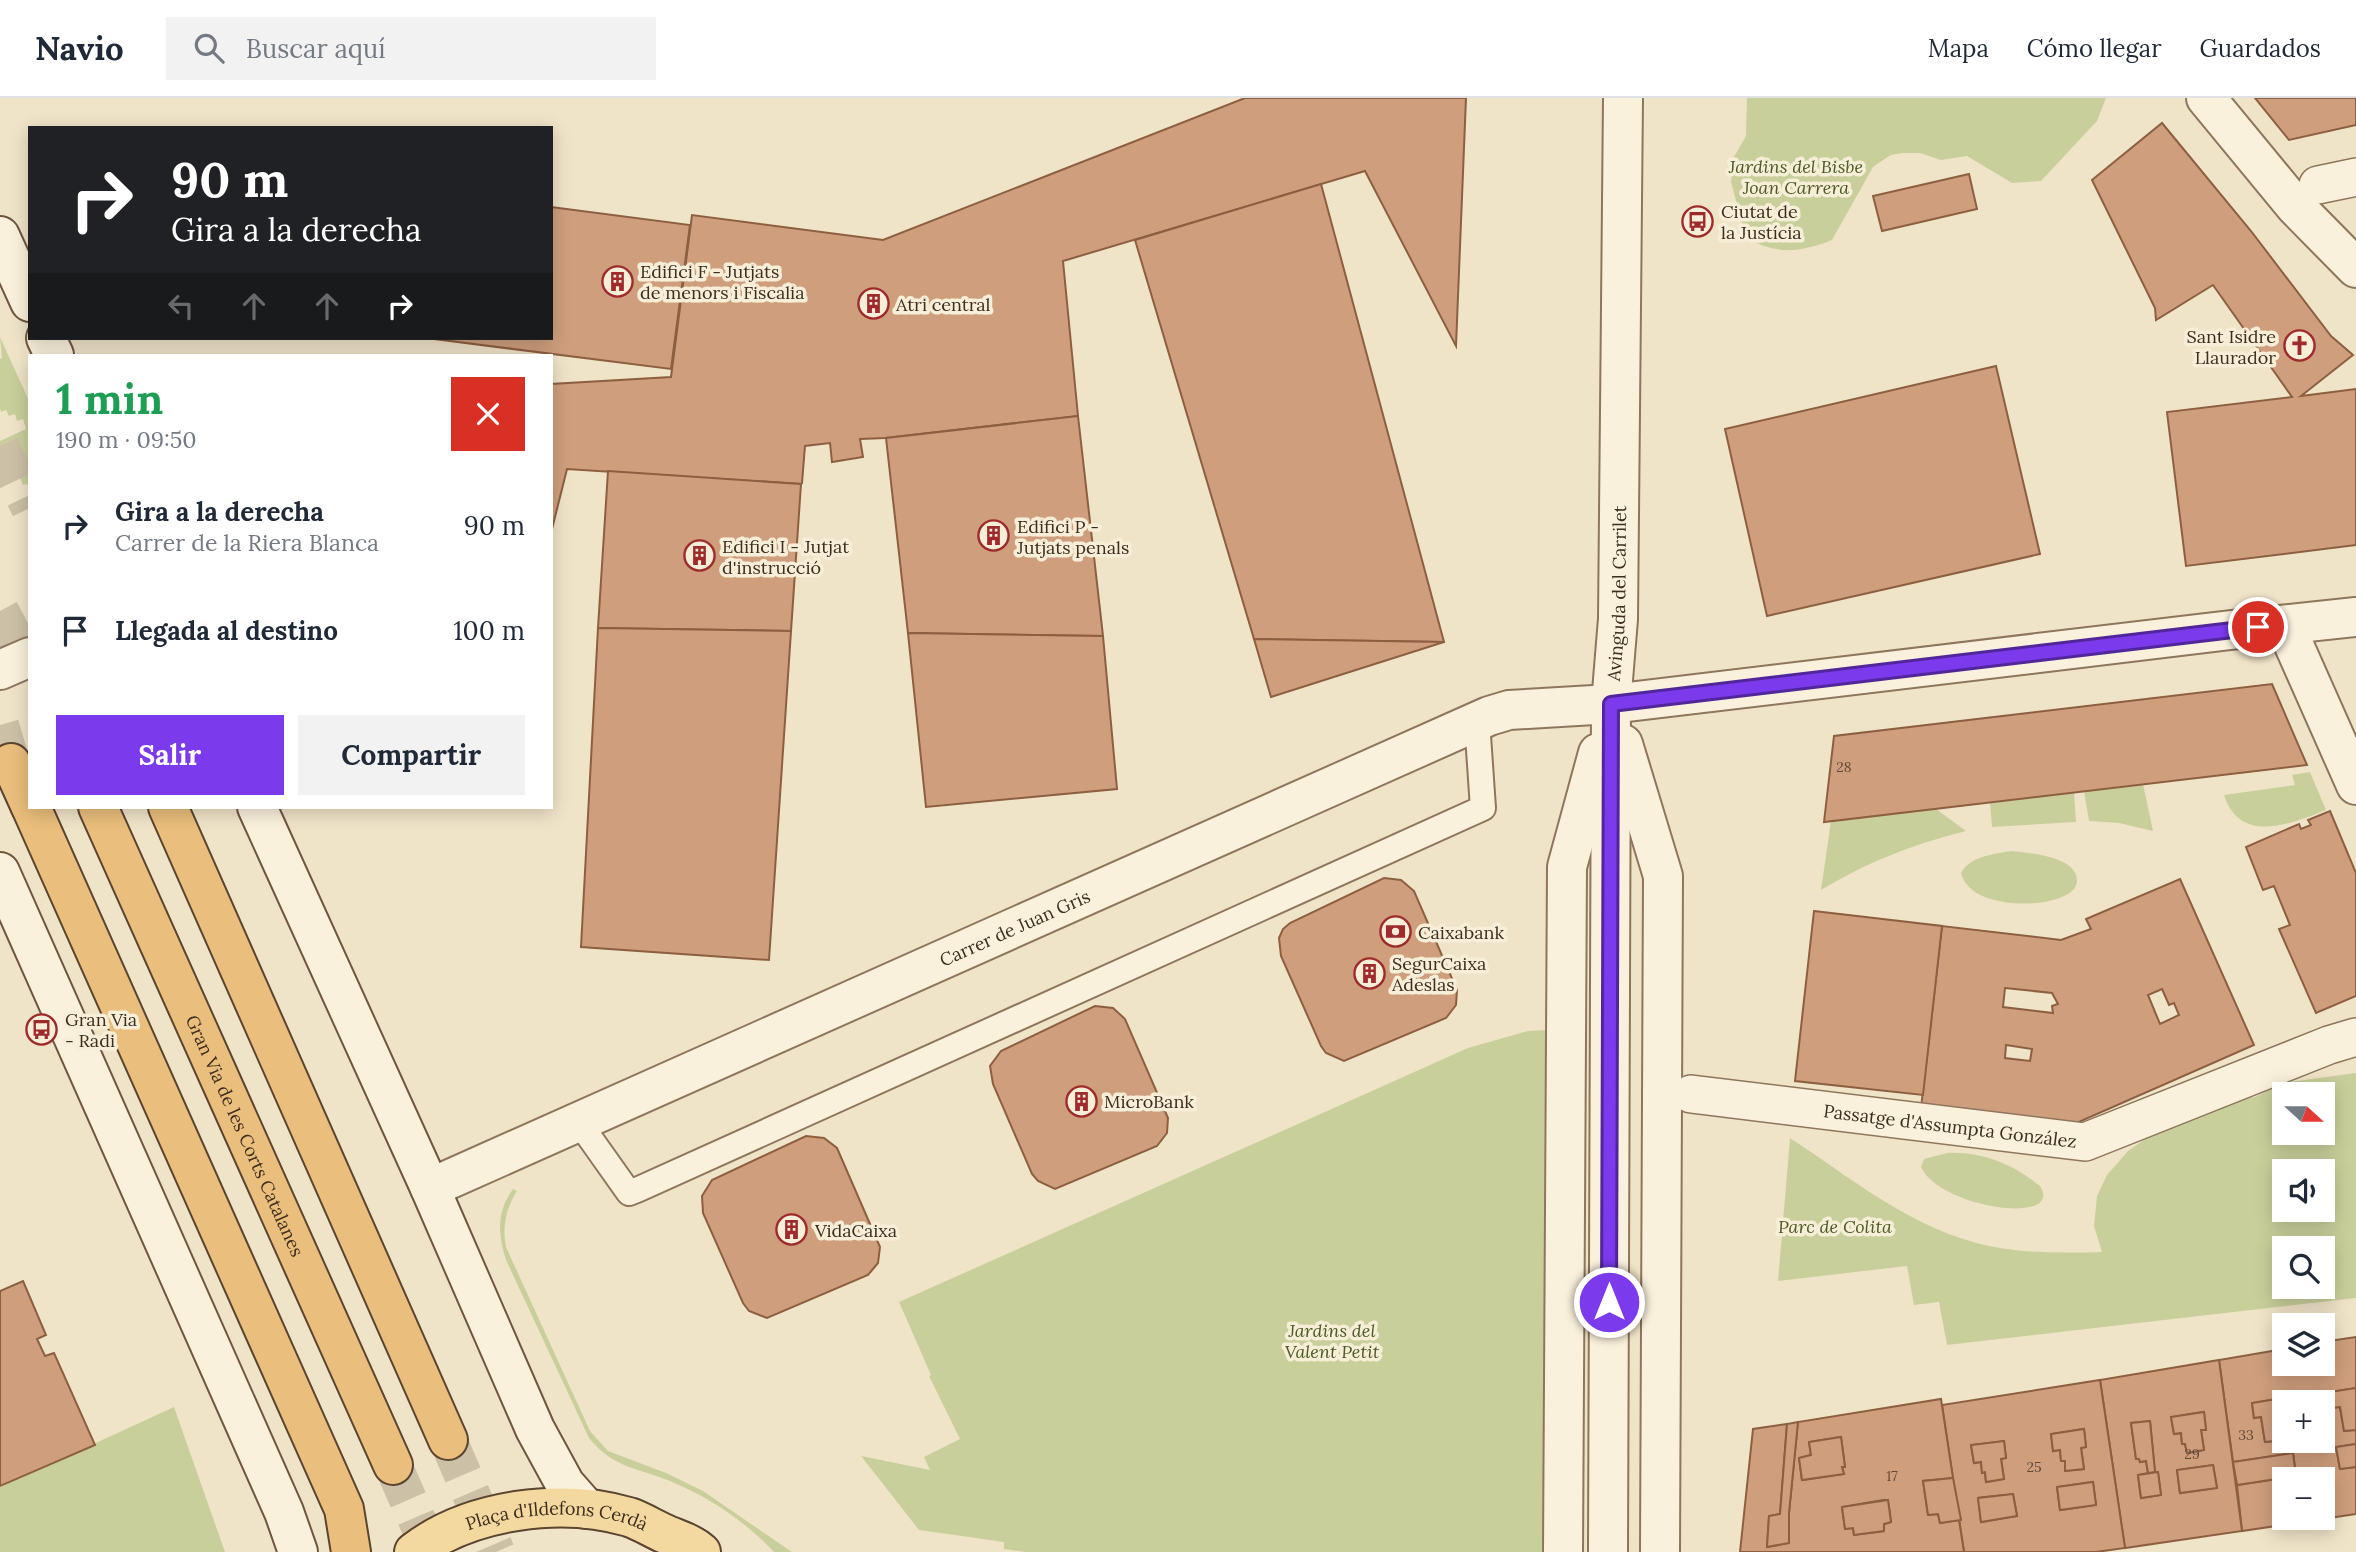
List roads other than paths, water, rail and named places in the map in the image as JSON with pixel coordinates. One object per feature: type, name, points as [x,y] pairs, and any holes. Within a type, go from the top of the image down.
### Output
[{"type":"highway","points":[[11,763],[28,801]]},
{"type":"highway","points":[[31,809],[344,1509],[351,1552]]},
{"type":"highway","name":"Gran Via de les Corts Catalanes","points":[[99,809],[393,1465]]},
{"type":"highway","points":[[169,809],[448,1440]]},
{"type":"main road","name":"Plaça d'Ildefons Cerdà","points":[[414,1552],[461,1526],[508,1512],[546,1507],[587,1509],[629,1517],[701,1552]]},
{"type":"street","name":"Avinguda del Carrilet","points":[[1608,1552],[1611,704],[1618,619],[1623,98]]},
{"type":"street","points":[[2206,98],[2295,206],[2356,268]]},
{"type":"street","points":[[2318,185],[2356,177]]},
{"type":"street","points":[[0,236],[28,298]]},
{"type":"street","name":"Carrer de Juan Gris","points":[[430,1188],[1477,721],[1509,710],[1611,704],[2356,617]]},
{"type":"street","points":[[2285,625],[2356,785]]},
{"type":"street","points":[[0,670],[28,658]]},
{"type":"street","points":[[1563,1552],[1567,867],[1611,704]]},
{"type":"street","points":[[1611,704],[1663,876],[1660,1552]]},
{"type":"street","points":[[258,809],[430,1188],[535,1429],[565,1485],[587,1509]]},
{"type":"street","points":[[0,872],[284,1512],[298,1552]]},
{"type":"street","name":"Passatge d'Assumpta González","points":[[1691,1094],[2085,1142],[2329,1045],[2356,1037]]},
{"type":"lane","points":[[578,1121],[629,1193],[1483,808],[1477,721]]},
{"type":"tunnel","points":[[0,446],[28,504]]},
{"type":"tunnel","points":[[0,611],[28,663]]},
{"type":"tunnel","points":[[0,725],[11,763]]},
{"type":"tunnel","points":[[448,1440],[496,1552]]},
{"type":"tunnel","points":[[393,1465],[431,1552]]},
{"type":"place","name":"Ciutat de la Justícia","points":[[1698,221]]},
{"type":"place","name":"Edifici F - Jutjats de menors i Fiscalia","points":[[617,281]]},
{"type":"place","name":"Atri central","points":[[873,304]]},
{"type":"place","name":"Sant Isidre Llaurador","points":[[2299,346]]},
{"type":"place","name":"Edifici P - Jutjats penals","points":[[994,536]]},
{"type":"place","name":"Edifici I - Jutjat d'instrucció","points":[[699,556]]},
{"type":"place","name":"Caixabank","points":[[1395,932]]},
{"type":"place","name":"SegurCaixa Adeslas","points":[[1369,973]]},
{"type":"place","name":"Gran Via - Radi","points":[[42,1029]]},
{"type":"place","name":"MicroBank","points":[[1081,1101]]},
{"type":"place","name":"VidaCaixa","points":[[792,1230]]},
{"type":"park label","name":"Jardins del Bisbe Joan Carrera","points":[[1796,176]]},
{"type":"park label","name":"Parc de Colita","points":[[1835,1226]]},
{"type":"park label","name":"Jardins del Valent Petit","points":[[1332,1340]]}]
